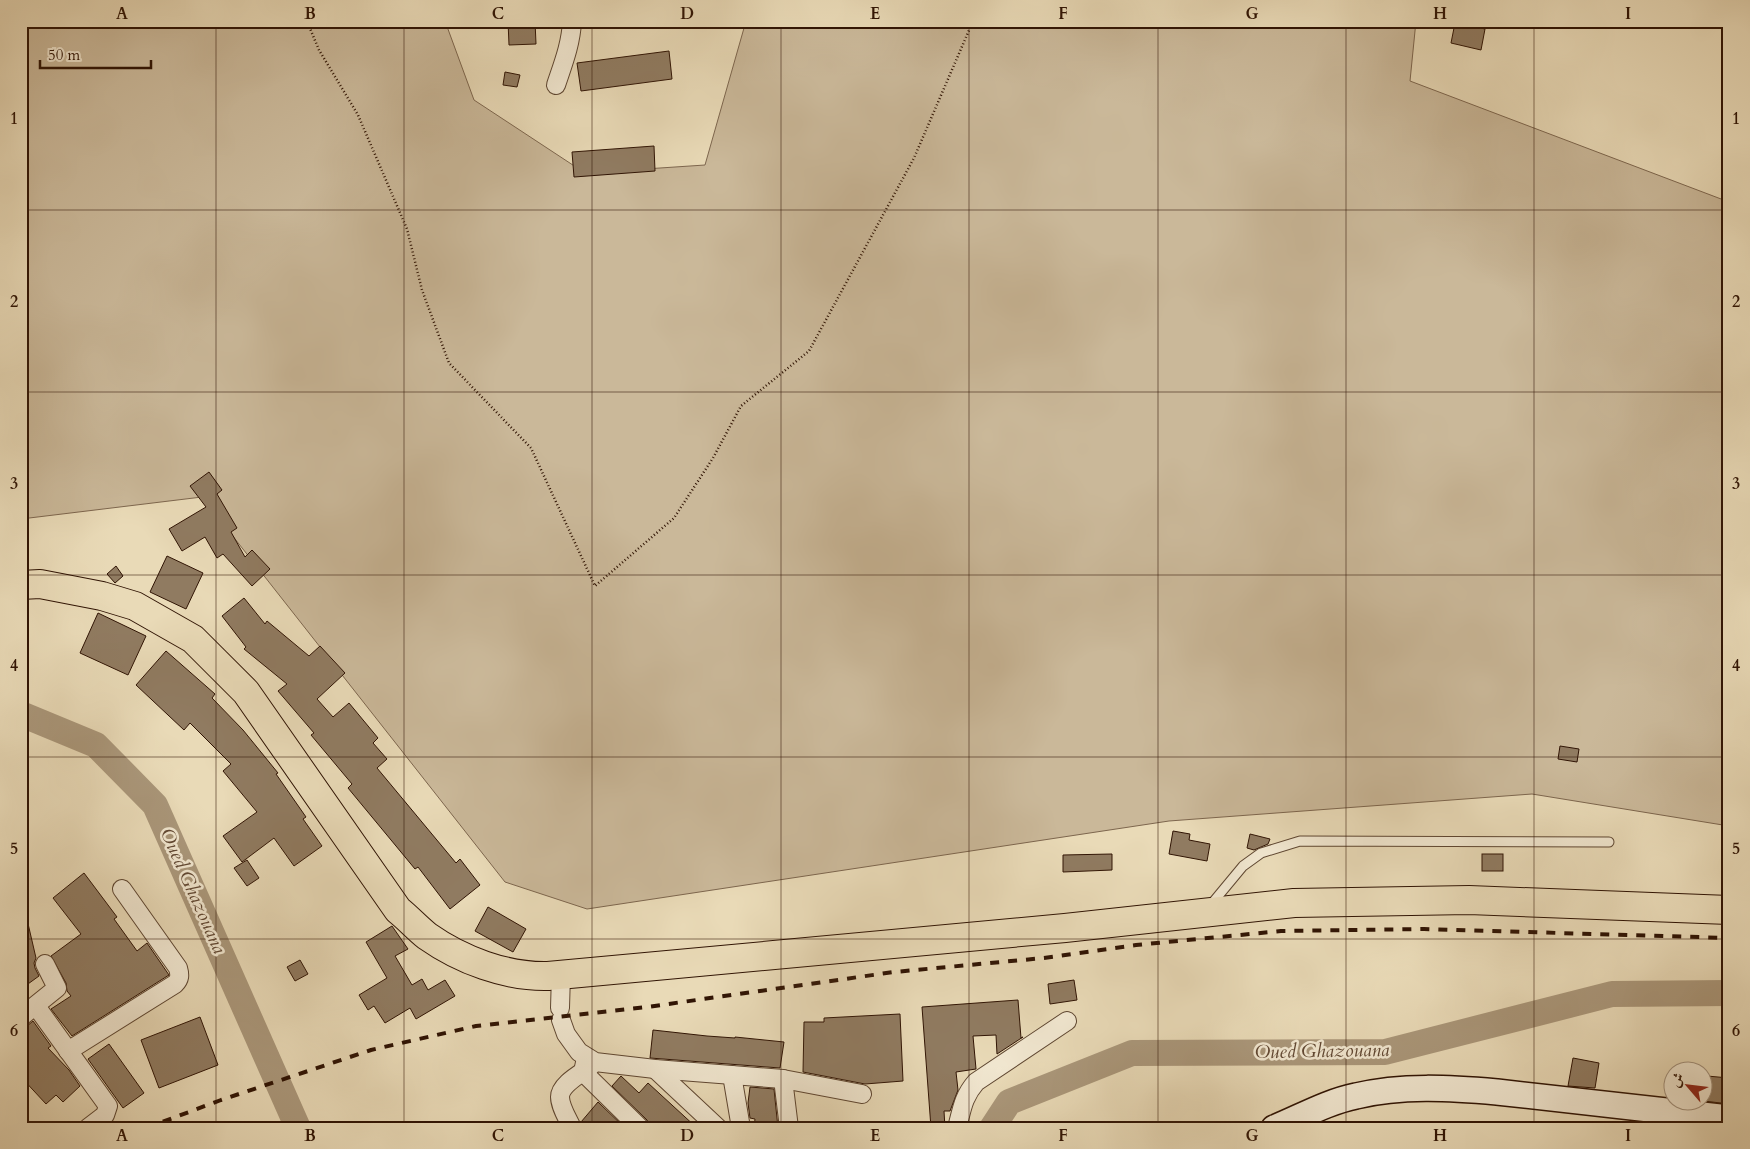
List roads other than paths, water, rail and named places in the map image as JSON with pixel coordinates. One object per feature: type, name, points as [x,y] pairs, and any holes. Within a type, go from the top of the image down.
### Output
[{"type":"main road","points":[[21,584],[40,584],[102,596],[135,606],[193,639],[246,692],[398,910],[427,936],[460,955],[496,969],[532,976],[1064,928],[1294,903],[1406,900],[1545,902],[1729,910]]},
{"type":"main road","points":[[1274,1128],[1326,1105],[1354,1096],[1383,1090],[1418,1088],[1497,1092],[1729,1118]]},
{"type":"street","points":[[556,85],[566,54],[572,21]]},
{"type":"street","points":[[68,1051],[179,980],[178,968],[122,889]]},
{"type":"street","points":[[21,1017],[57,988],[45,964]]},
{"type":"street","points":[[561,974],[561,1014],[566,1034],[640,1128]]},
{"type":"street","points":[[36,1006],[108,1106],[105,1115],[88,1128]]},
{"type":"street","points":[[957,1128],[964,1100],[976,1082],[1067,1021]]},
{"type":"street","points":[[572,1128],[560,1097],[565,1086],[588,1064],[783,1079],[862,1094]]},
{"type":"street","points":[[655,1069],[718,1128]]},
{"type":"street","points":[[732,1075],[741,1128]]},
{"type":"street","points":[[783,1079],[789,1128]]},
{"type":"lane","points":[[1204,912],[1243,866],[1261,853],[1300,841],[1609,842]]},
{"type":"waterway","name":"Oued Ghazouana","points":[[21,714],[96,745],[155,805],[298,1128]]},
{"type":"waterway","name":"Oued Ghazouana","points":[[992,1128],[1009,1102],[1132,1053],[1385,1052],[1612,994],[1729,993]]},
{"type":"railway","points":[[146,1128],[221,1100],[371,1050],[476,1026],[647,1007],[894,972],[1044,958],[1136,945],[1281,931],[1424,929],[1729,938]]}]
